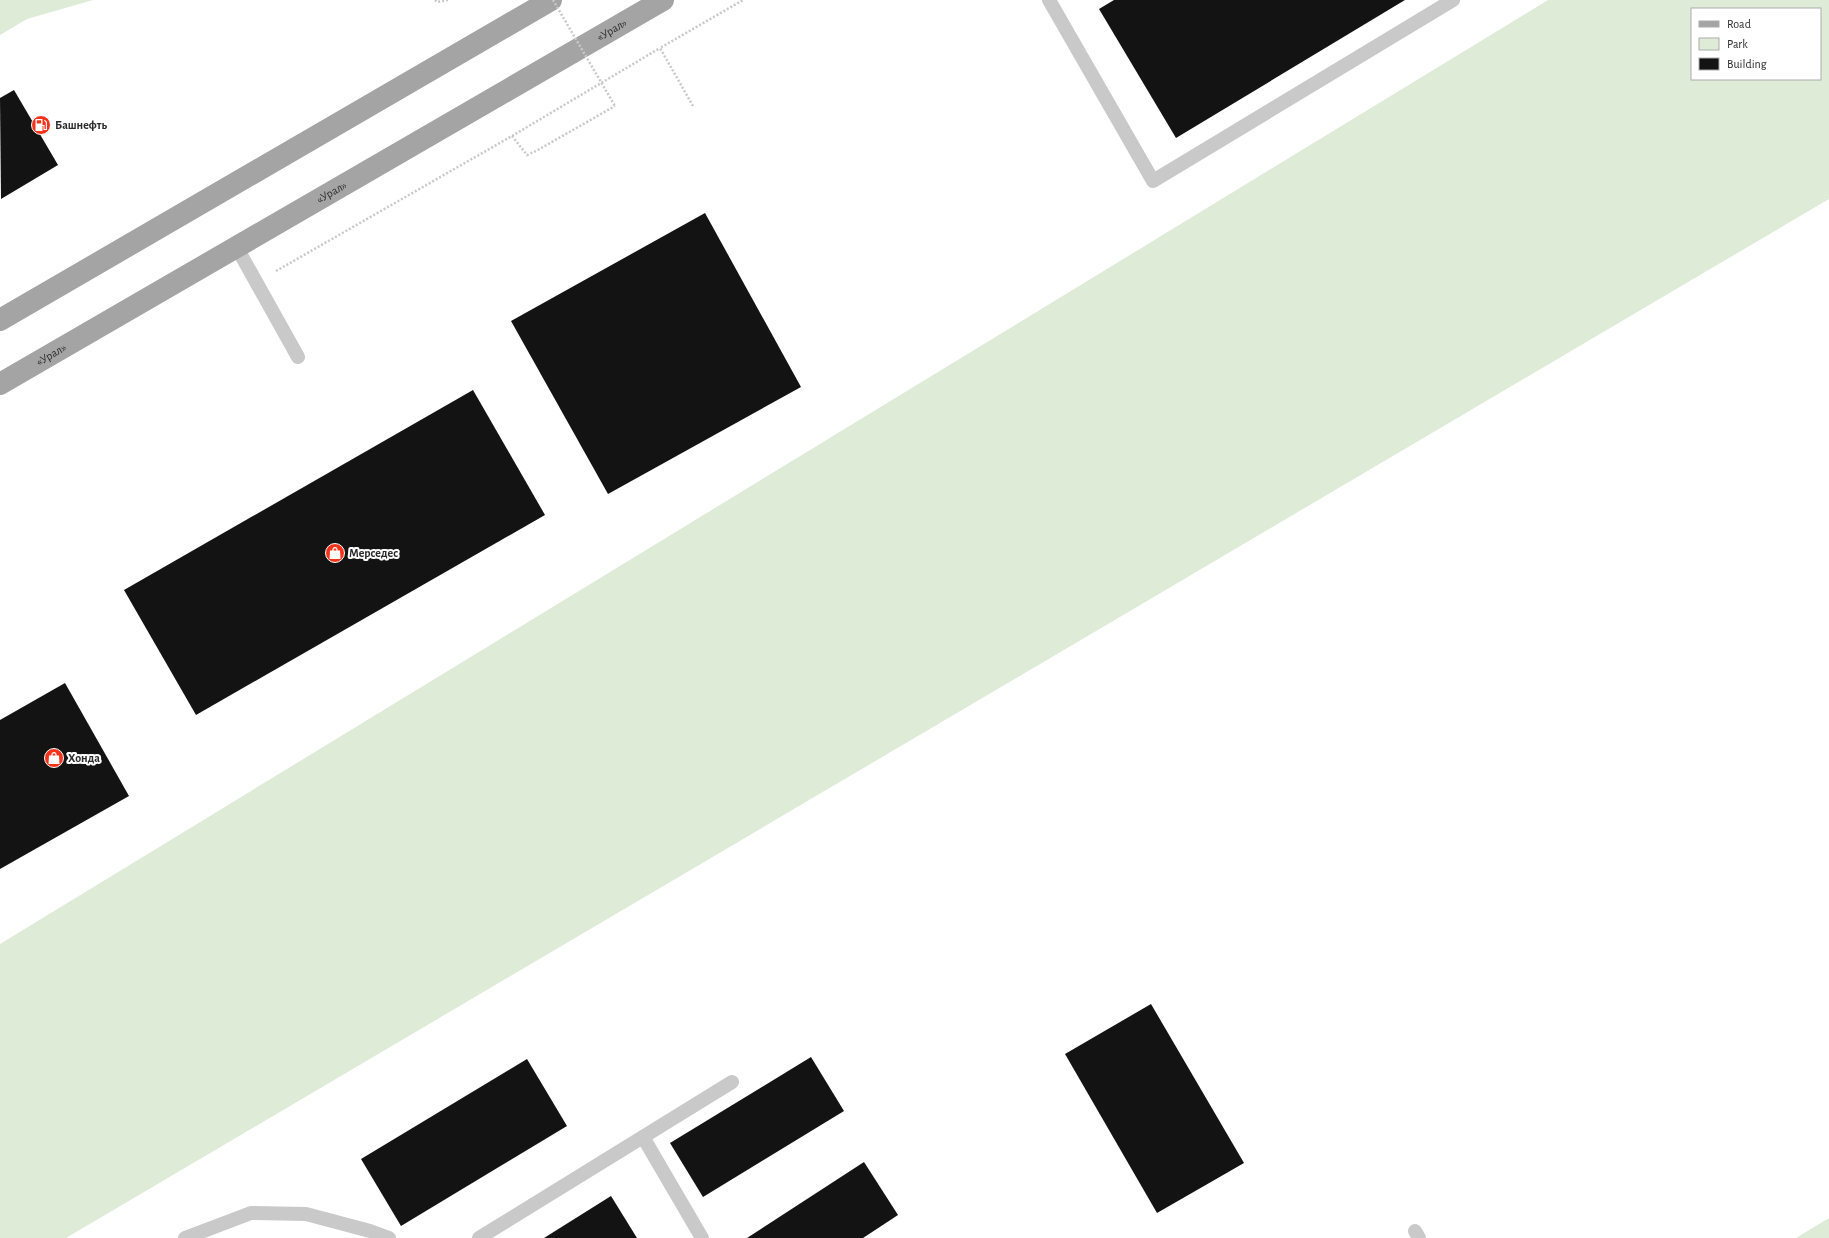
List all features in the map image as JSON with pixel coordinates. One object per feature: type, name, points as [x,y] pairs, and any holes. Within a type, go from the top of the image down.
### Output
[{"type":"main road","points":[[0,320],[552,0]]},
{"type":"main road","name":"«Урал»","points":[[0,384],[663,0]]},
{"type":"lane","points":[[1049,0],[1153,182],[1453,0]]},
{"type":"lane","points":[[236,246],[298,357]]},
{"type":"lane","points":[[479,1238],[732,1082]]},
{"type":"lane","points":[[643,1138],[702,1238]]},
{"type":"lane","points":[[186,1238],[251,1213],[306,1214],[370,1231],[389,1238]]},
{"type":"path","points":[[435,0],[437,2],[447,0]]},
{"type":"path","points":[[512,136],[528,155],[536,152],[615,106],[552,0]]},
{"type":"path","points":[[257,283],[512,136],[743,0]]},
{"type":"path","points":[[660,48],[693,106]]},
{"type":"green space","points":[[0,0],[93,0],[27,19],[0,35]]},
{"type":"green space","points":[[1548,0],[1829,0],[1829,199],[66,1238],[0,1238],[0,944]]},
{"type":"green space","points":[[1829,1218],[1829,1238],[1796,1238]]},
{"type":"building","points":[[1114,0],[1405,0],[1176,138],[1099,9]]},
{"type":"building","points":[[14,90],[58,165],[1,199],[0,98]]},
{"type":"building","points":[[705,213],[801,387],[608,494],[511,321]]},
{"type":"building","name":"Мерседес","points":[[473,390],[545,515],[196,715],[124,590]]},
{"type":"building","name":"Хонда","points":[[65,683],[129,796],[0,869],[0,720]]},
{"type":"building","points":[[1151,1004],[1244,1163],[1157,1213],[1065,1054]]},
{"type":"building","points":[[811,1057],[844,1111],[703,1197],[670,1143]]},
{"type":"building","points":[[527,1059],[567,1126],[401,1226],[361,1159]]},
{"type":"building","points":[[864,1162],[898,1215],[863,1238],[747,1238]]},
{"type":"building","points":[[611,1196],[637,1238],[544,1238]]},
{"type":"place","name":"Башнефть","points":[[41,125]]},
{"type":"place","name":"Мерседес","points":[[335,553]]},
{"type":"place","name":"Хонда","points":[[54,758]]}]
